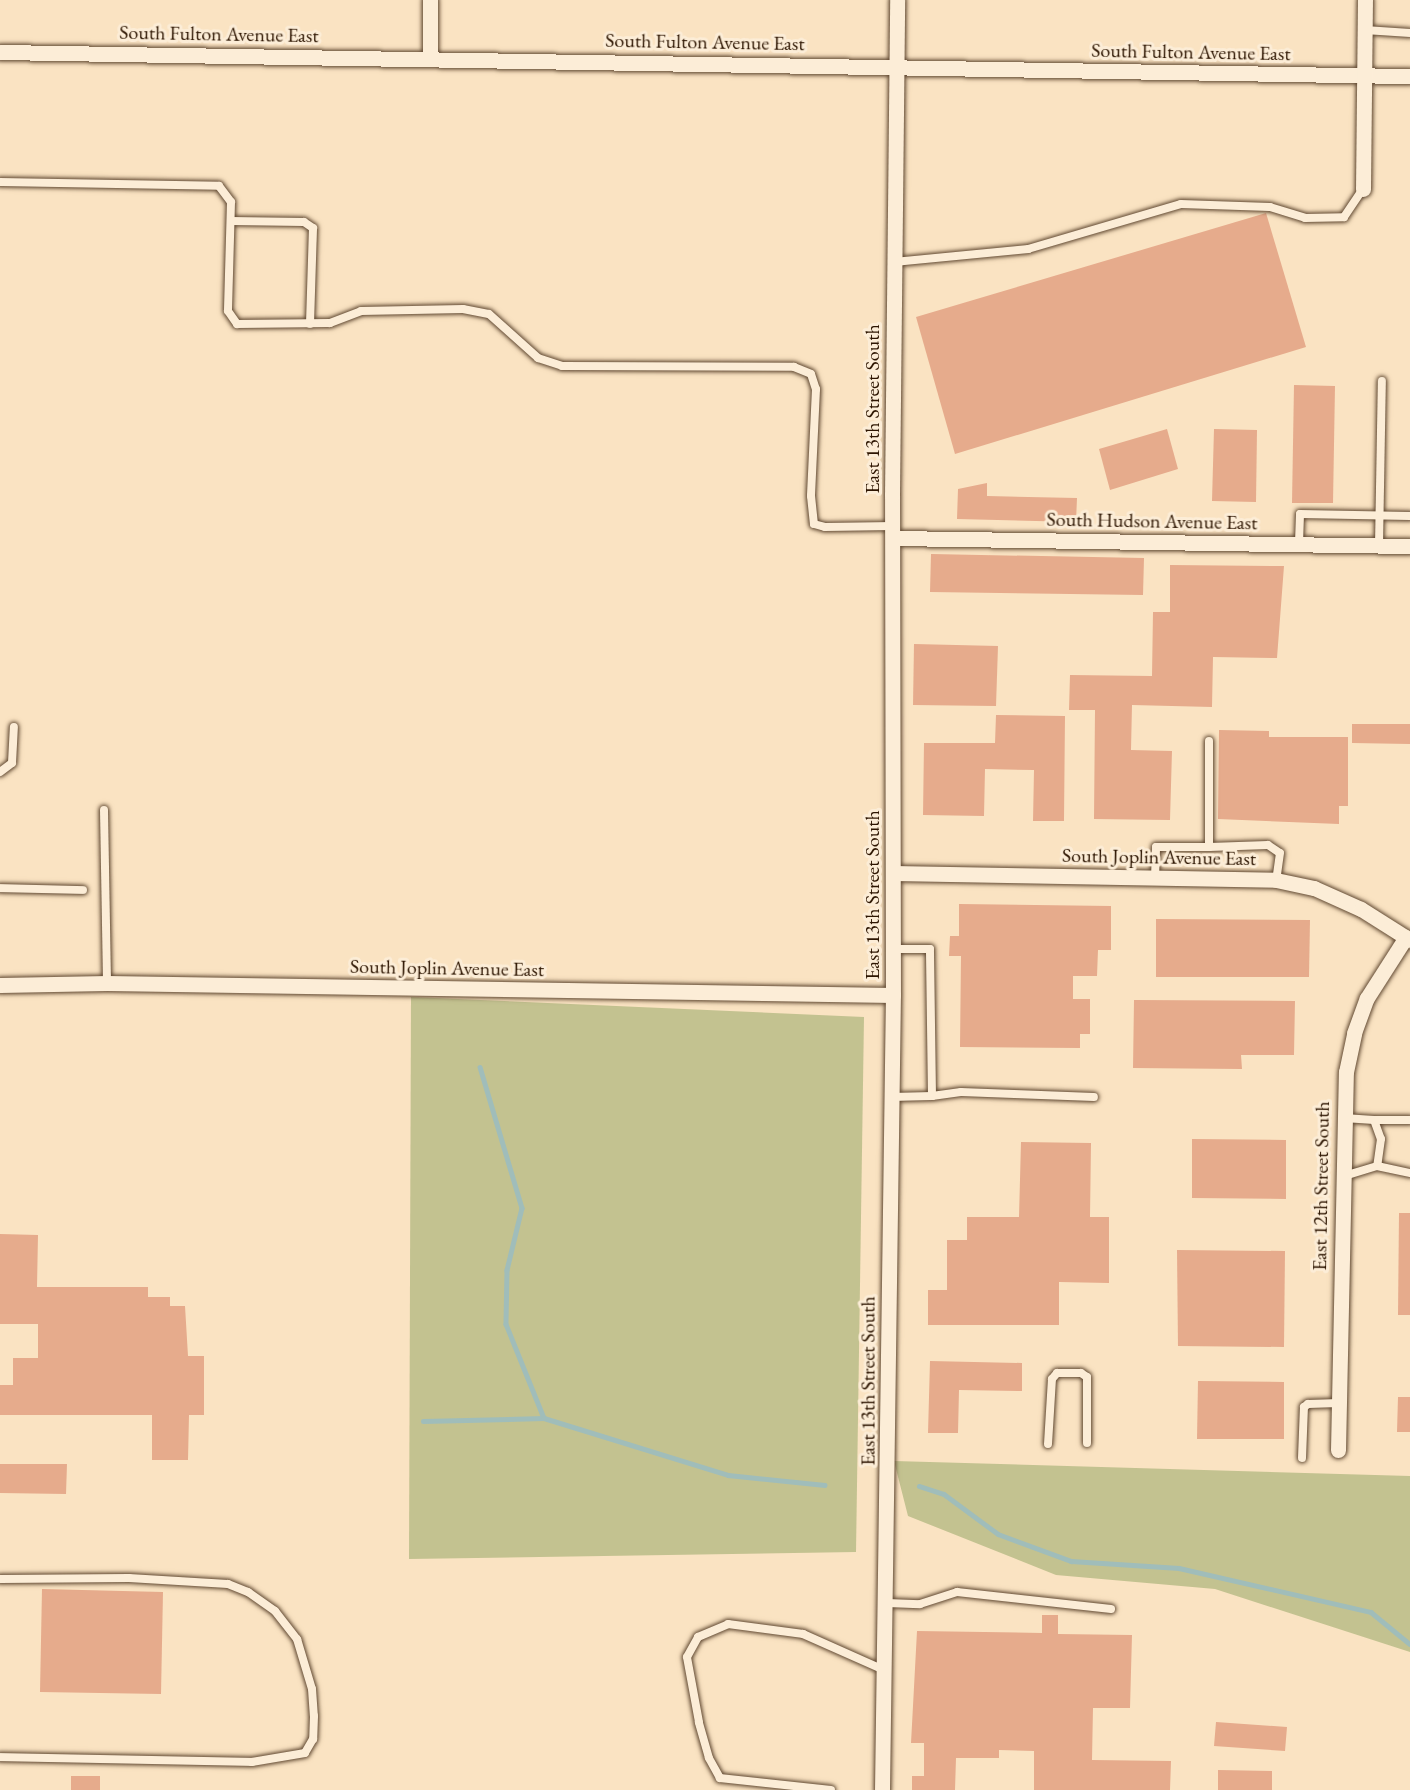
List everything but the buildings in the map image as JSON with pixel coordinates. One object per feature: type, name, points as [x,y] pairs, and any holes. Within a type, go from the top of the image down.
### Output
[{"type":"street","points":[[430,0],[430,58]]},
{"type":"street","name":"East 13th Street South","points":[[882,1790],[887,1603],[893,995],[894,262],[897,0]]},
{"type":"street","points":[[1363,189],[1366,76],[1365,0]]},
{"type":"street","name":"South Fulton Avenue East","points":[[0,52],[1410,76]]},
{"type":"street","name":"South Hudson Avenue East","points":[[894,532],[1410,546]]},
{"type":"street","name":"South Joplin Avenue East","points":[[893,873],[1276,880],[1314,888],[1361,909],[1408,938]]},
{"type":"street","name":"East 12th Street South","points":[[1338,1450],[1342,1118],[1354,1033],[1367,998],[1408,938]]},
{"type":"street","name":"South Joplin Avenue East","points":[[0,985],[107,983],[893,995]]},
{"type":"lane","points":[[1365,30],[1410,33]]},
{"type":"lane","points":[[0,182],[219,186],[231,201],[228,311],[237,324],[330,323],[361,310],[463,309],[489,314],[538,358],[562,366],[794,367],[811,374],[816,389],[811,505],[814,524],[825,528],[894,532]]},
{"type":"lane","points":[[894,262],[1028,249],[1181,204],[1270,207],[1305,218],[1344,217],[1363,189]]},
{"type":"lane","points":[[231,220],[304,222],[312,228],[310,324]]},
{"type":"lane","points":[[1379,545],[1382,381]]},
{"type":"lane","points":[[1299,543],[1300,514],[1410,516]]},
{"type":"lane","points":[[0,772],[12,763],[14,727]]},
{"type":"lane","points":[[1209,741],[1209,847]]},
{"type":"lane","points":[[104,810],[107,983]]},
{"type":"lane","points":[[1155,878],[1156,847],[1268,845],[1280,853],[1276,880]]},
{"type":"lane","points":[[0,888],[83,890]]},
{"type":"lane","points":[[893,949],[930,949],[932,1096]]},
{"type":"lane","points":[[891,1097],[932,1096],[961,1092],[1094,1097]]},
{"type":"lane","points":[[1342,1118],[1410,1120]]},
{"type":"lane","points":[[1374,1120],[1381,1131],[1377,1166]]},
{"type":"lane","points":[[1341,1176],[1377,1166],[1410,1173]]},
{"type":"lane","points":[[1048,1444],[1052,1379],[1057,1373],[1087,1377],[1087,1443]]},
{"type":"lane","points":[[1302,1458],[1304,1407],[1339,1403]]},
{"type":"lane","points":[[0,1579],[129,1578],[228,1584],[248,1592],[275,1611],[297,1639],[312,1689],[314,1716],[314,1739],[305,1753],[252,1762],[0,1757]]},
{"type":"lane","points":[[887,1603],[920,1605],[957,1592],[1111,1609]]},
{"type":"lane","points":[[831,1790],[720,1778],[704,1740],[687,1657],[698,1637],[728,1624],[802,1634],[884,1671]]},
{"type":"shaded area","points":[[411,997],[864,1017],[856,1552],[409,1559]]},
{"type":"shaded area","points":[[894,1461],[1410,1476],[1410,1652],[1215,1589],[1056,1575],[908,1516]]},
{"type":"waterway","points":[[480,1067],[522,1208],[507,1270],[506,1324],[544,1418]]},
{"type":"waterway","points":[[423,1421],[544,1418],[728,1475],[824,1485]]},
{"type":"waterway","points":[[919,1486],[944,1494],[998,1534],[1071,1561],[1179,1568],[1371,1612],[1410,1644]]}]
